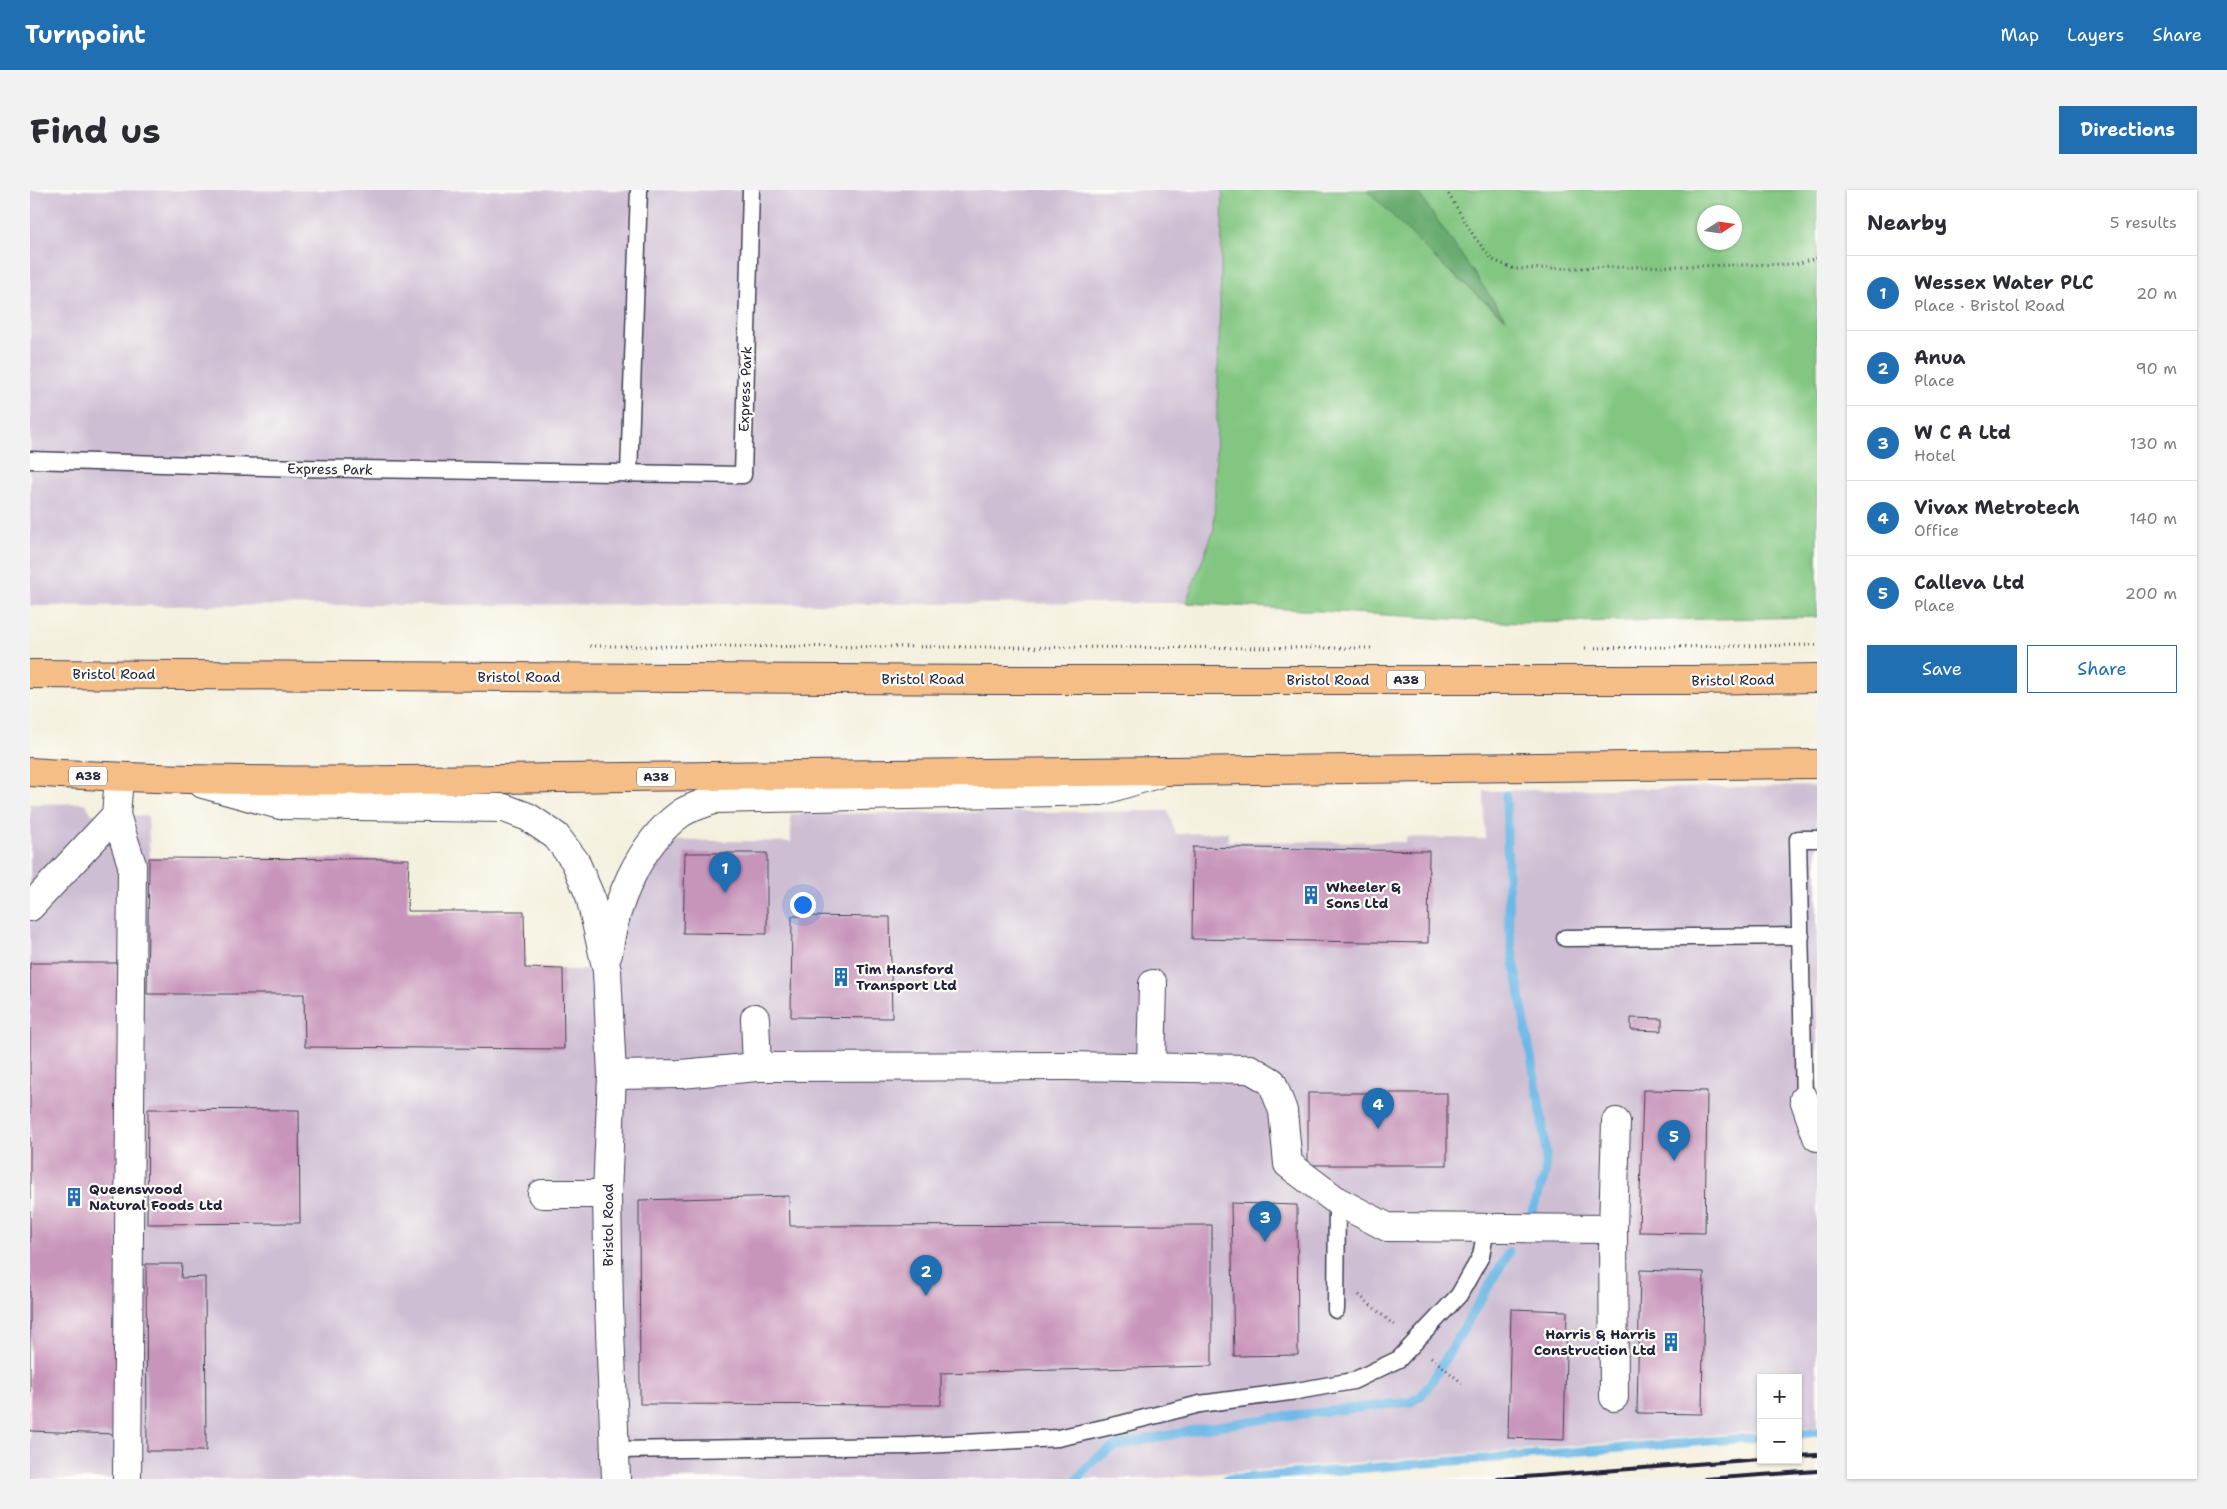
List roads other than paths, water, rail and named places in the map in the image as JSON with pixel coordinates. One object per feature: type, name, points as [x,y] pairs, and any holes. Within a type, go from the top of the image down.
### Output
[{"type":"main road","name":"Bristol Road","points":[[30,674],[986,680],[1696,680],[1817,678]]},
{"type":"main road","name":"Bristol Road","points":[[30,772],[119,778],[433,779],[1817,764]]},
{"type":"street","name":"Bristol Road","points":[[616,1479],[607,1194],[612,1074],[607,970],[611,929],[624,891],[654,840],[681,813],[716,799],[1101,791],[1166,772]]},
{"type":"street","points":[[119,778],[116,815],[132,865],[128,1479]]},
{"type":"street","name":"Bristol Road","points":[[184,779],[280,805],[504,808],[528,817],[556,836],[575,861],[590,896],[607,970]]},
{"type":"street","points":[[30,907],[116,815]]},
{"type":"street","points":[[1151,1066],[1153,984]]},
{"type":"street","points":[[755,1018],[757,1067]]},
{"type":"street","points":[[612,1074],[681,1074],[757,1067],[1151,1066],[1250,1069],[1272,1082],[1284,1111],[1288,1164],[1337,1201],[1387,1227],[1614,1229]]},
{"type":"street","points":[[1804,1099],[1817,1137]]},
{"type":"street","points":[[1614,1397],[1616,1122]]},
{"type":"street","points":[[542,1194],[607,1194]]},
{"type":"lane","points":[[629,474],[639,190]]},
{"type":"lane","name":"Express Park","points":[[30,460],[299,468],[743,475],[751,190]]},
{"type":"lane","points":[[1804,1099],[1810,1038],[1801,936],[1798,839],[1817,839]]},
{"type":"lane","points":[[1565,938],[1801,936]]},
{"type":"lane","points":[[1336,1310],[1337,1201]]},
{"type":"lane","points":[[614,1450],[907,1446],[1058,1438],[1200,1404],[1353,1381],[1399,1359],[1459,1295],[1480,1256],[1486,1228]]},
{"type":"waterway","points":[[1506,795],[1509,922],[1512,950],[1542,1119],[1546,1154],[1545,1175],[1532,1212]]},
{"type":"waterway","points":[[1078,1479],[1095,1459],[1115,1446],[1204,1428],[1294,1415],[1411,1402],[1421,1396],[1434,1378],[1509,1252]]},
{"type":"waterway","points":[[1802,1434],[1817,1432]]},
{"type":"waterway","points":[[1226,1479],[1757,1437]]},
{"type":"railway","points":[[1802,1456],[1817,1455]]},
{"type":"railway","points":[[1498,1479],[1757,1459]]},
{"type":"railway","points":[[1705,1479],[1817,1471]]},
{"type":"place","name":"Wessex Water PLC","points":[[725,893]]},
{"type":"place","name":"Wheeler & Sons Ltd","points":[[1311,895]]},
{"type":"place","name":"Tim Hansford Transport Ltd","points":[[841,977]]},
{"type":"place","name":"Vivax Metrotech","points":[[1378,1129]]},
{"type":"place","name":"Calleva Ltd","points":[[1674,1161]]},
{"type":"place","name":"Queenswood Natural Foods Ltd","points":[[74,1197]]},
{"type":"place","name":"W C A Ltd","points":[[1265,1242]]},
{"type":"place","name":"Anua","points":[[926,1296]]},
{"type":"place","name":"Harris & Harris Construction Ltd","points":[[1671,1342]]}]
